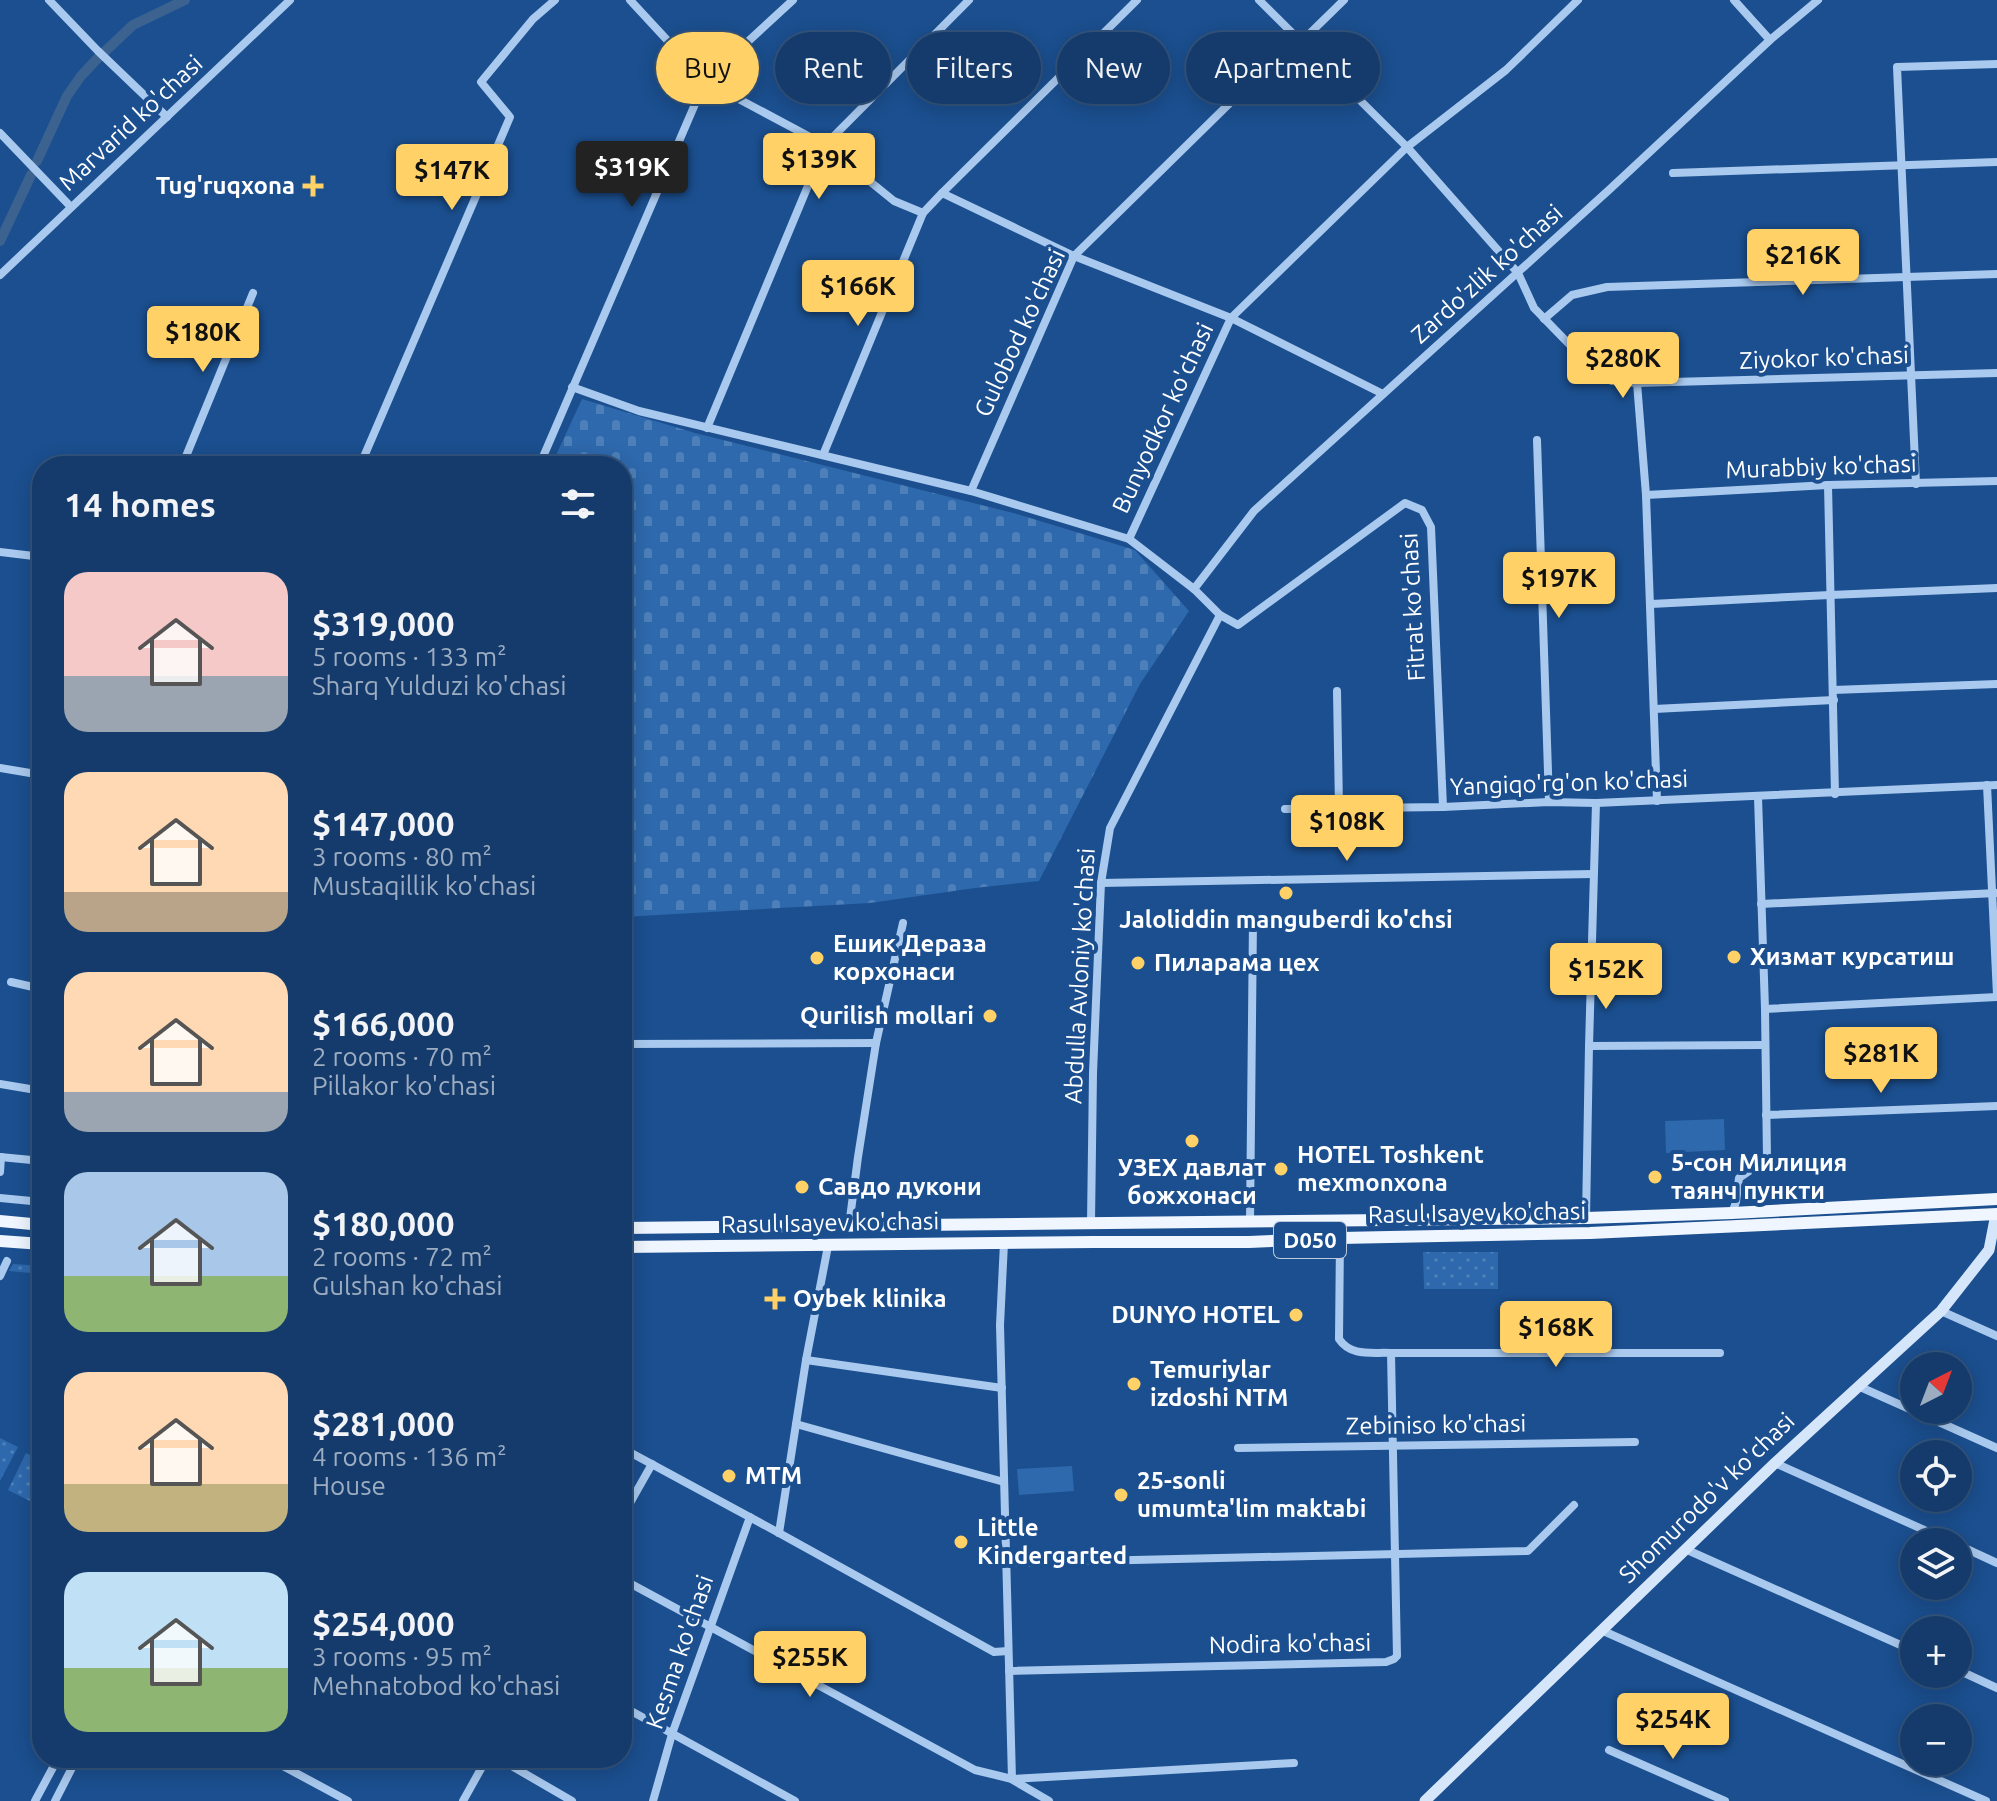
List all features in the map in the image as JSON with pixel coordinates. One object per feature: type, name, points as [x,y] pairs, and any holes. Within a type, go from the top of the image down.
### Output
[{"type":"main road","name":"Rasul Isayev ko'chasi","points":[[632,1228],[1586,1218],[1997,1199]]},
{"type":"main road","name":"Rasul Isayev ko'chasi","points":[[632,1247],[1249,1242],[1590,1233],[1996,1214]]},
{"type":"main road","points":[[0,1221],[32,1224]]},
{"type":"main road","points":[[1249,1242],[1250,1222]]},
{"type":"main road","points":[[0,1241],[32,1243]]},
{"type":"street","points":[[49,0],[167,117]]},
{"type":"street","name":"Marvarid ko'chasi","points":[[0,275],[290,0]]},
{"type":"street","points":[[364,456],[510,117],[481,82],[533,19],[555,0]]},
{"type":"street","points":[[630,0],[660,32]]},
{"type":"street","points":[[758,32],[793,0]]},
{"type":"street","points":[[707,428],[825,145],[969,0]]},
{"type":"street","points":[[823,455],[923,213],[1137,0]]},
{"type":"street","name":"Ziyokor ko'chasi","points":[[1259,0],[1292,32]]},
{"type":"street","name":"Gulobod ko'chasi","points":[[1307,32],[1344,0]]},
{"type":"street","name":"Bunyodkor ko'chasi","points":[[1129,539],[1231,318],[1407,147],[1506,70],[1578,0]]},
{"type":"street","points":[[1734,0],[1770,40]]},
{"type":"street","name":"Zardo'zlik ko'chasi","points":[[1194,589],[1254,511],[1770,40],[1818,0]]},
{"type":"street","points":[[1916,484],[1897,67],[1997,64]]},
{"type":"street","points":[[543,456],[695,104]]},
{"type":"street","points":[[748,104],[825,145],[894,201],[923,213]]},
{"type":"street","name":"Gulobod ko'chasi","points":[[971,491],[1074,256],[1232,104]]},
{"type":"street","name":"Ziyokor ko'chasi","points":[[1364,104],[1407,147],[1518,273],[1534,308],[1599,375],[1612,381],[1637,383],[1997,373]]},
{"type":"street","points":[[0,133],[71,207]]},
{"type":"street","points":[[1673,173],[1997,162]]},
{"type":"street","points":[[942,193],[1074,256],[1231,318],[1383,394]]},
{"type":"street","points":[[1544,319],[1572,295],[1607,287],[1997,274]]},
{"type":"street","points":[[186,456],[253,293]]},
{"type":"street","points":[[1637,383],[1646,495],[1657,801]]},
{"type":"street","points":[[572,387],[639,411],[971,491],[1129,539],[1194,589],[1220,615]]},
{"type":"street","points":[[1537,440],[1549,802]]},
{"type":"street","name":"Murabbiy ko'chasi","points":[[1646,495],[1828,485],[1997,481]]},
{"type":"street","points":[[1828,485],[1835,794]]},
{"type":"street","name":"Fitrat ko'chasi","points":[[1220,615],[1238,625],[1405,503],[1422,510],[1431,527],[1443,807]]},
{"type":"street","points":[[0,552],[32,556]]},
{"type":"street","points":[[1651,604],[1997,588]]},
{"type":"street","name":"Abdulla Avloniy ko'chasi","points":[[1091,1222],[1101,883],[1110,828],[1220,615]]},
{"type":"street","points":[[1654,709],[1997,684]]},
{"type":"street","points":[[1337,691],[1339,808]]},
{"type":"street","points":[[0,768],[32,773]]},
{"type":"street","points":[[1765,1009],[1997,996],[1987,785]]},
{"type":"street","name":"Yangiqo'rg'on ko'chasi","points":[[1285,809],[1657,801],[1997,785]]},
{"type":"street","points":[[1732,1213],[1739,1178],[1767,1159],[1758,797]]},
{"type":"street","points":[[1586,1218],[1596,803]]},
{"type":"street","points":[[1101,883],[1593,874]]},
{"type":"street","points":[[1761,904],[1994,893]]},
{"type":"street","points":[[1250,1222],[1253,919]]},
{"type":"street","points":[[849,1226],[876,1043],[903,923]]},
{"type":"street","points":[[11,982],[32,987]]},
{"type":"street","points":[[632,1044],[876,1043]]},
{"type":"street","points":[[1589,1046],[1765,1045]]},
{"type":"street","points":[[0,1084],[32,1089]]},
{"type":"street","points":[[1766,1115],[1997,1106]]},
{"type":"street","points":[[0,1172],[1,1157],[32,1160]]},
{"type":"street","points":[[0,1198],[32,1201]]},
{"type":"street","name":"Shomurodo'v ko'chasi","points":[[1425,1801],[1775,1463],[1941,1311],[1993,1250],[1996,1214]]},
{"type":"street","points":[[1340,1238],[1339,1339],[1353,1352],[1720,1353]]},
{"type":"street","points":[[1004,1243],[1000,1325],[1012,1779]]},
{"type":"street","points":[[779,1533],[806,1360],[828,1246]]},
{"type":"street","points":[[0,1276],[7,1261]]},
{"type":"street","points":[[1941,1311],[1997,1336]]},
{"type":"street","name":"Nodira ko'chasi","points":[[1009,1671],[1386,1662],[1397,1656],[1391,1353]]},
{"type":"street","points":[[806,1360],[1002,1388]]},
{"type":"street","points":[[1858,1386],[1997,1448]]},
{"type":"street","points":[[796,1424],[1004,1482]]},
{"type":"street","name":"Zebiniso ko'chasi","points":[[1238,1448],[1635,1442]]},
{"type":"street","points":[[632,1453],[994,1652],[1008,1651]]},
{"type":"street","points":[[1775,1463],[1920,1528]]},
{"type":"street","points":[[632,1499],[652,1464]]},
{"type":"street","points":[[1005,1563],[1528,1551],[1574,1505]]},
{"type":"street","name":"Kesma ko'chasi","points":[[653,1801],[672,1734],[750,1517]]},
{"type":"street","points":[[1685,1549],[1900,1645]]},
{"type":"street","points":[[1972,1551],[1997,1563]]},
{"type":"street","points":[[632,1584],[975,1770],[1012,1779],[1294,1763]]},
{"type":"street","points":[[1601,1630],[1986,1801]]},
{"type":"street","points":[[1972,1676],[1997,1688]]},
{"type":"street","points":[[632,1712],[795,1801]]},
{"type":"street","points":[[1609,1750],[1725,1801]]},
{"type":"street","points":[[35,1801],[53,1768]]},
{"type":"street","points":[[55,1801],[72,1768]]},
{"type":"street","points":[[287,1768],[348,1801]]},
{"type":"street","points":[[463,1801],[481,1768]]},
{"type":"street","points":[[515,1768],[572,1801]]},
{"type":"street","points":[[1012,1779],[1049,1801]]},
{"type":"green space","points":[[582,399],[695,433],[1017,514],[1135,550],[1189,611],[1140,684],[1039,881],[870,903],[632,916],[632,456],[556,456]]},
{"type":"green space","points":[[1724,1119],[1725,1150],[1666,1153],[1665,1121]]},
{"type":"green space","points":[[1423,1252],[1498,1252],[1498,1289],[1424,1289]]},
{"type":"green space","points":[[13,1264],[32,1265],[32,1273],[9,1271]]},
{"type":"green space","points":[[0,1438],[18,1447],[0,1481]]},
{"type":"green space","points":[[26,1453],[32,1456],[32,1502],[8,1490]]},
{"type":"green space","points":[[1072,1466],[1074,1491],[1019,1495],[1017,1469]]},
{"type":"waterway","points":[[37,161],[67,96],[81,76],[133,25],[185,0]]},
{"type":"waterway","points":[[0,241],[31,175]]},
{"type":"place","name":"Tug'ruqxona","points":[[313,186]]},
{"type":"place","name":"Jaloliddin manguberdi ko'chsi","points":[[1286,893]]},
{"type":"place","name":"Хизмат курсатиш","points":[[1734,957]]},
{"type":"place","name":"Ешик Дераза корхонаси","points":[[817,958]]},
{"type":"place","name":"Пиларама цех","points":[[1138,963]]},
{"type":"place","name":"Qurilish mollari","points":[[990,1016]]},
{"type":"place","name":"УЗЕХ давлат божхонаси","points":[[1192,1141]]},
{"type":"place","name":"HOTEL Toshkent mexmonxona","points":[[1281,1169]]},
{"type":"place","name":"5-сон Милиция таянч пункти","points":[[1655,1177]]},
{"type":"place","name":"Савдо дукони","points":[[802,1187]]},
{"type":"place","name":"Oybek klinika","points":[[775,1299]]},
{"type":"place","name":"DUNYO HOTEL","points":[[1296,1315]]},
{"type":"place","name":"Temuriylar izdoshi NTM","points":[[1134,1384]]},
{"type":"place","name":"MTM","points":[[729,1476]]},
{"type":"place","name":"25-sonli umumta'lim maktabi","points":[[1121,1495]]},
{"type":"place","name":"Little Kindergarted","points":[[961,1542]]}]
